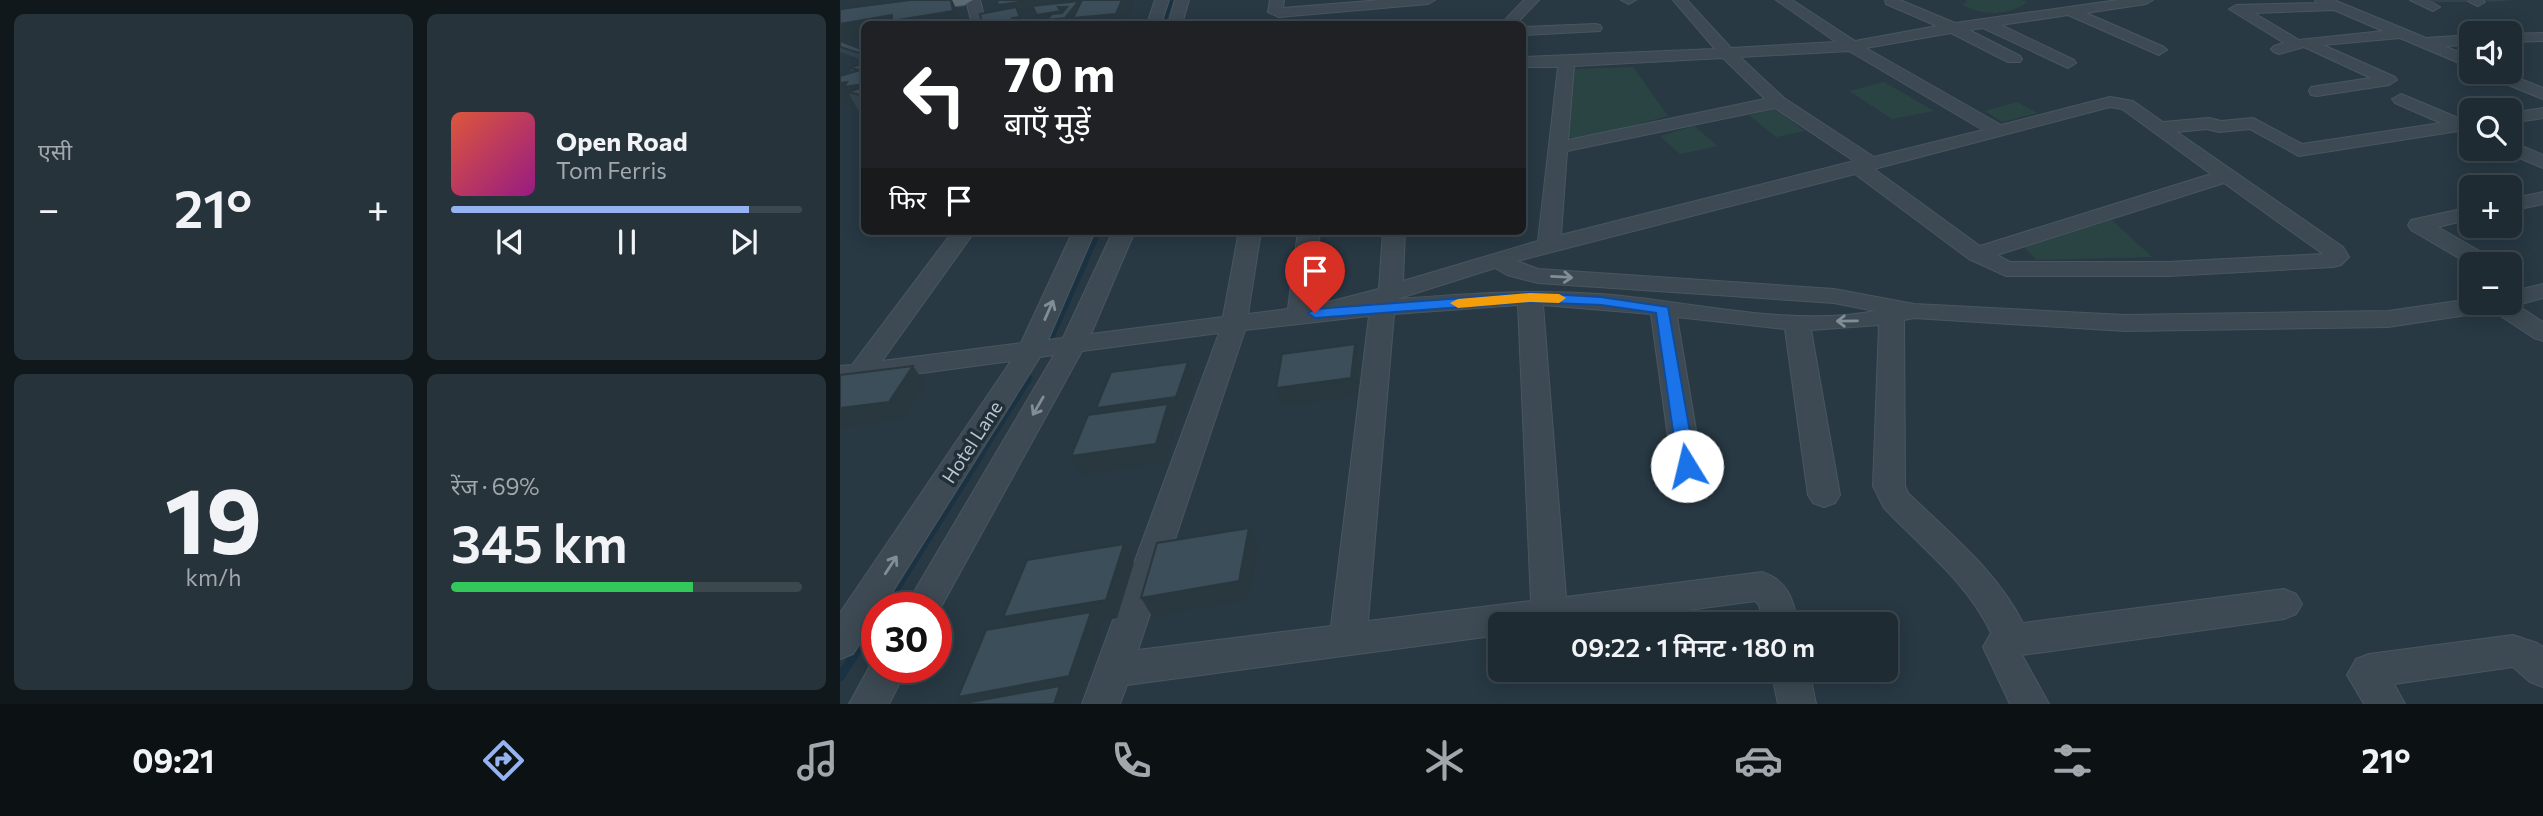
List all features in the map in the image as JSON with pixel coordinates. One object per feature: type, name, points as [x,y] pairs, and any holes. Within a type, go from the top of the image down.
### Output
[{"type":"main road","points":[[840,13],[928,0]]},
{"type":"main road","points":[[840,13],[964,0]]},
{"type":"street","points":[[973,0],[978,21]]},
{"type":"street","points":[[1155,21],[1162,0]]},
{"type":"street","points":[[1176,21],[1182,0]]},
{"type":"street","points":[[1277,0],[1275,12],[1279,13],[1428,0]]},
{"type":"street","points":[[1414,15],[1428,0]]},
{"type":"street","points":[[1511,21],[1532,0]]},
{"type":"street","points":[[1387,301],[1497,260],[1549,245],[1863,164],[2115,102],[2127,105],[2335,252],[2338,257],[2333,260],[2168,269],[2011,270],[1977,254],[1863,164],[1778,102],[1728,54],[1680,0]]},
{"type":"street","points":[[1783,0],[1852,47],[2000,132]]},
{"type":"street","points":[[1526,62],[1852,47],[1984,23],[2146,0]]},
{"type":"street","points":[[2417,0],[2432,7]]},
{"type":"street","points":[[1891,1],[2014,59]]},
{"type":"street","points":[[2222,1],[2300,43],[2389,80],[2317,91]]},
{"type":"street","points":[[2237,10],[2329,3],[2459,58]]},
{"type":"street","points":[[2068,10],[2159,50]]},
{"type":"street","points":[[1984,23],[2068,63]]},
{"type":"street","points":[[1526,31],[1595,28]]},
{"type":"street","points":[[2279,49],[2300,43],[2404,34]]},
{"type":"street","points":[[2522,38],[2541,38]]},
{"type":"street","points":[[2424,42],[2459,41]]},
{"type":"street","points":[[1549,245],[1566,62]]},
{"type":"street","points":[[2520,84],[2543,93]]},
{"type":"street","points":[[2400,99],[2459,123]]},
{"type":"street","points":[[1556,148],[1778,102]]},
{"type":"street","points":[[2522,116],[2543,113]]},
{"type":"street","points":[[2159,128],[2208,123],[2219,127],[2253,123],[2299,150],[2459,128]]},
{"type":"street","points":[[2522,152],[2543,162]]},
{"type":"street","points":[[1977,254],[2227,175]]},
{"type":"street","points":[[2522,202],[2543,198]]},
{"type":"street","points":[[2459,216],[2419,225],[2465,252]]},
{"type":"street","points":[[850,374],[961,235]]},
{"type":"street","name":"Hotel Lane","points":[[840,643],[1030,352],[1082,235]]},
{"type":"street","points":[[932,592],[1072,346],[1105,281],[1122,235]]},
{"type":"street","points":[[1101,704],[1234,326],[1249,235]]},
{"type":"street","points":[[1300,316],[1309,235]]},
{"type":"street","points":[[1348,640],[1394,235]]},
{"type":"street","points":[[1497,260],[1515,270],[1538,276],[1834,296],[1903,314]]},
{"type":"street","points":[[2522,284],[2539,292]]},
{"type":"street","points":[[850,374],[1234,326],[1387,301],[1530,297],[1601,301],[1797,323],[1863,321],[1903,314],[2125,323],[2220,323],[2388,319],[2459,308]]},
{"type":"street","points":[[1530,297],[1549,612],[1762,586],[1775,598],[1778,612]]},
{"type":"street","points":[[1663,310],[1687,466]]},
{"type":"street","points":[[1903,314],[1889,486],[1895,500],[1979,583],[1996,606],[2013,641]]},
{"type":"street","points":[[2515,315],[2543,333]]},
{"type":"street","points":[[1797,323],[1825,495]]},
{"type":"street","points":[[2030,704],[2005,659],[2001,647],[2006,642],[2284,604]]},
{"type":"street","points":[[1113,670],[1488,620]]},
{"type":"street","points":[[2386,704],[2368,682],[2366,675],[2369,671],[2513,651],[2524,654],[2543,670]]},
{"type":"street","points":[[1792,682],[1797,704]]},
{"type":"street","points":[[868,704],[880,683]]},
{"type":"green space","points":[[1966,0],[2027,2],[2012,10],[1995,13],[1962,5]]},
{"type":"green space","points":[[1633,67],[1668,116],[1581,139],[1566,136],[1573,69]]},
{"type":"green space","points":[[1884,82],[1934,111],[1892,119],[1849,91]]},
{"type":"green space","points":[[2017,102],[2037,113],[2002,122],[1985,111]]},
{"type":"green space","points":[[1774,109],[1805,131],[1776,137],[1749,115]]},
{"type":"green space","points":[[1694,126],[1718,146],[1680,154],[1660,136]]},
{"type":"green space","points":[[2112,220],[2152,257],[2037,260],[2024,247]]},
{"type":"building","points":[[910,0],[951,0],[953,11],[892,21],[892,15],[840,24],[840,9]]},
{"type":"building","points":[[997,0],[1034,0],[998,5]]},
{"type":"building","points":[[1082,0],[1122,0],[1116,14],[1073,18]]},
{"type":"building","points":[[1079,1],[1065,18],[1047,20],[1052,14],[1062,13],[1067,7],[1058,7],[1061,11],[1037,15],[1032,6]]},
{"type":"building","points":[[1016,7],[1020,17],[1012,18],[1013,21],[981,21],[980,14]]},
{"type":"building","points":[[840,41],[861,49],[861,52],[859,53],[840,47]]},
{"type":"building","points":[[861,64],[861,84],[844,87],[847,82],[840,83],[840,76],[860,70],[849,68]]},
{"type":"building","points":[[861,88],[861,95],[848,92]]},
{"type":"building","points":[[1355,344],[1351,378],[1276,388],[1282,354]]},
{"type":"building","points":[[1188,362],[1176,397],[1096,408],[1111,372]]},
{"type":"building","points":[[913,366],[889,402],[840,408],[840,375]]},
{"type":"building","points":[[1168,404],[1156,444],[1071,456],[1088,415]]},
{"type":"building","points":[[1249,528],[1239,581],[1141,598],[1157,543]]},
{"type":"building","points":[[1124,544],[1106,600],[1003,617],[1027,560]]},
{"type":"building","points":[[1091,612],[1069,676],[958,697],[986,630]]},
{"type":"building","points":[[1060,686],[1054,704],[959,704]]},
{"type":"waterway","points":[[1164,21],[1171,0]]},
{"type":"waterway","points":[[1085,263],[1097,235]]},
{"type":"waterway","points":[[1050,339],[1085,261]]},
{"type":"waterway","points":[[980,455],[1029,378]]},
{"type":"waterway","points":[[893,592],[981,453]]},
{"type":"waterway","points":[[840,677],[861,644]]},
{"type":"slow traffic","points":[[1458,303],[1530,297],[1559,298]]},
{"type":"route","points":[[1315,313],[1530,297],[1601,301],[1663,310],[1687,466]]}]
